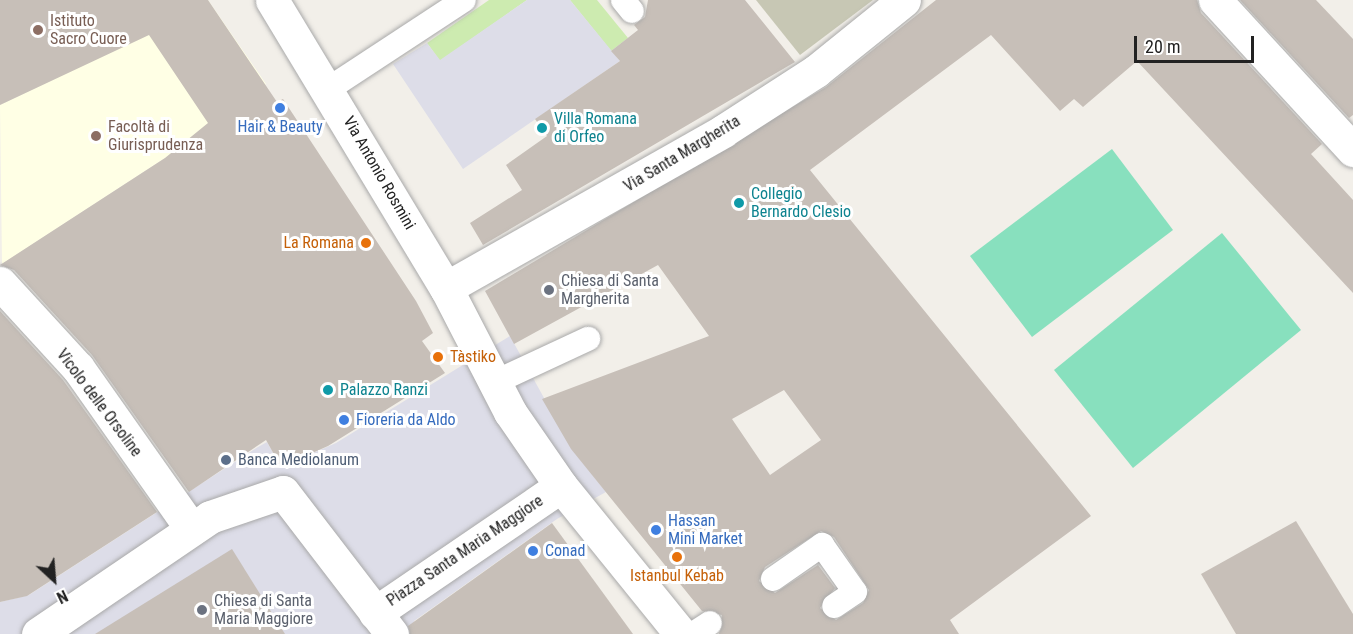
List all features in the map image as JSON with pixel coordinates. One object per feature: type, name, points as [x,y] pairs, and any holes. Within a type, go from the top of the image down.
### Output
[{"type":"street","name":"Via Antonio Rosmini","points":[[272,0],[330,88],[446,288],[477,352]]},
{"type":"street","name":"Via Santa Margherita","points":[[446,288],[716,122],[816,71],[904,0]]},
{"type":"street","points":[[1215,0],[1353,150]]},
{"type":"street","name":"Vicolo delle Orsoline","points":[[0,283],[78,368],[201,522]]},
{"type":"street","name":"Piazza Santa Maria Maggiore","points":[[38,634],[201,522],[283,492],[383,624],[570,496],[493,383],[477,352]]},
{"type":"street","points":[[570,496],[695,630]]},
{"type":"lane","points":[[330,88],[464,0]]},
{"type":"lane","points":[[493,383],[588,339]]},
{"type":"lane","points":[[773,579],[822,545],[855,592],[834,606]]},
{"type":"shaded area","name":"Facoltà di Giurisprudenza","points":[[56,0],[208,0],[266,84],[165,158],[2,264],[0,105],[94,60]]},
{"type":"shaded area","points":[[527,0],[570,0],[620,61],[463,169],[393,64],[427,43],[440,60]]},
{"type":"shaded area","points":[[756,0],[873,0],[800,55]]},
{"type":"shaded area","points":[[510,336],[572,449],[606,492],[557,519],[414,621],[422,634],[0,634],[0,602],[29,595],[258,447],[267,442],[281,467],[336,443]]},
{"type":"green space","points":[[489,0],[527,0],[440,61],[427,43]]},
{"type":"green space","points":[[570,0],[597,0],[628,38],[611,51]]},
{"type":"green space","points":[[1112,149],[1173,230],[1032,337],[970,256]]},
{"type":"green space","points":[[1222,233],[1301,330],[1133,468],[1054,370]]},
{"type":"building","points":[[0,0],[208,0],[277,102],[283,99],[416,301],[433,333],[422,341],[445,373],[328,446],[281,467],[266,440],[189,492],[92,355],[14,270],[0,265],[165,158],[208,123],[149,35],[0,105]]},
{"type":"building","points":[[648,0],[745,0],[795,62],[483,245],[470,223],[522,190],[506,165],[547,136],[535,119],[620,61],[611,51],[638,30],[634,25],[645,17]]},
{"type":"building","points":[[936,0],[1197,0],[1201,13],[1322,144],[1311,154],[1353,200],[1353,293],[1137,61],[1083,107],[1074,99],[1060,111],[991,35],[810,170],[1091,516],[950,620],[959,634],[719,634],[722,615],[702,611],[571,449],[542,399],[709,336],[658,265],[514,344],[485,291],[826,87]],"holes":[[[784,390],[821,440],[770,475],[732,419]],[[821,531],[834,537],[869,590],[863,603],[836,620],[820,608],[835,588],[818,565],[775,593],[759,581],[765,567]]]},
{"type":"building","points":[[1240,0],[1316,0],[1353,39],[1353,115],[1349,118]]},
{"type":"building","points":[[0,311],[63,380],[157,512],[27,596],[0,602]]},
{"type":"building","points":[[1296,521],[1353,614],[1353,634],[1236,634],[1201,574]]},
{"type":"building","points":[[552,523],[633,634],[410,634],[408,626]]},
{"type":"building","name":"Chiesa di Santa Maria Maggiore","points":[[232,549],[285,634],[95,634]]},
{"type":"place","name":"Istituto Sacro Cuore","points":[[38,30]]},
{"type":"place","name":"Hair & Beauty","points":[[280,108]]},
{"type":"place","name":"Villa Romana di Orfeo","points":[[542,128]]},
{"type":"place","name":"Facoltà di Giurisprudenza","points":[[96,136]]},
{"type":"place","name":"Collegio Bernardo Clesio","points":[[739,203]]},
{"type":"place","name":"La Romana","points":[[366,243]]},
{"type":"place","name":"Chiesa di Santa Margherita","points":[[549,290]]},
{"type":"place","name":"Tàstiko","points":[[438,357]]},
{"type":"place","name":"Palazzo Ranzi","points":[[328,390]]},
{"type":"place","name":"Fioreria da Aldo","points":[[344,420]]},
{"type":"place","name":"Banca Mediolanum","points":[[226,460]]},
{"type":"place","name":"Hassan Mini Market","points":[[656,530]]},
{"type":"place","name":"Conad","points":[[533,551]]},
{"type":"place","name":"Istanbul Kebab","points":[[677,557]]},
{"type":"place","name":"Chiesa di Santa Maria Maggiore","points":[[202,610]]}]
